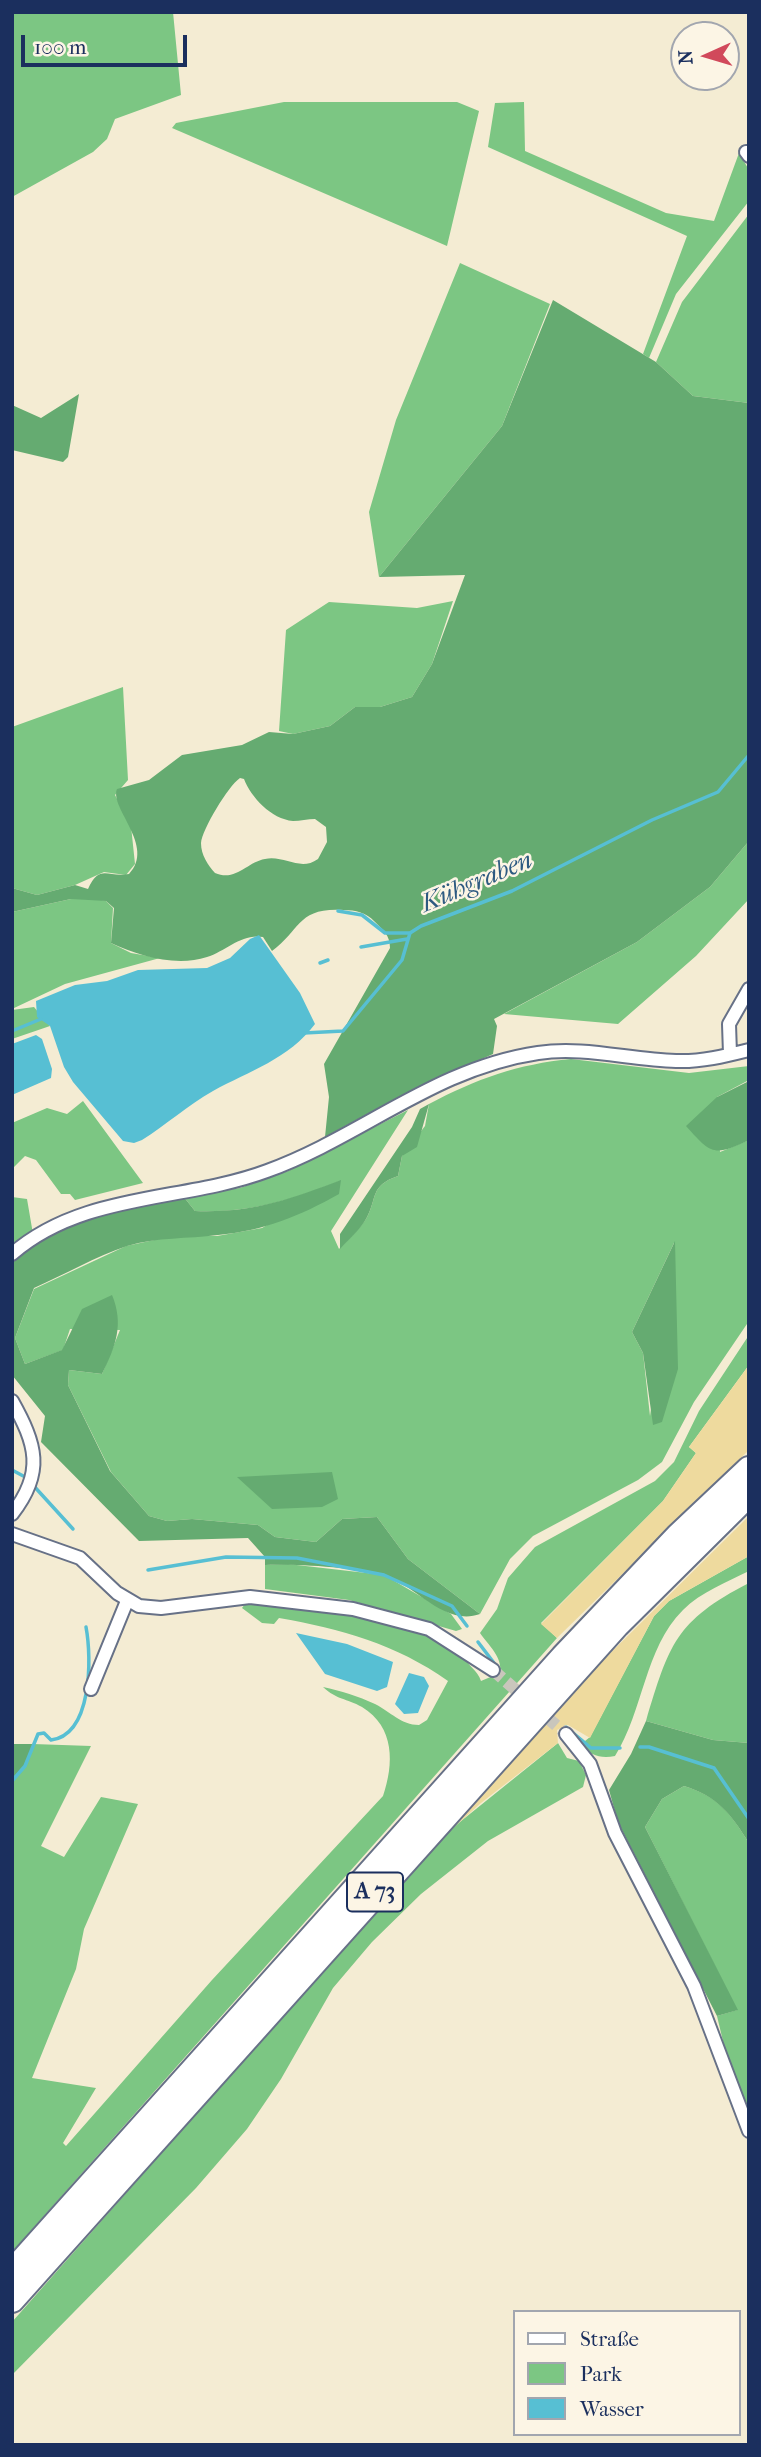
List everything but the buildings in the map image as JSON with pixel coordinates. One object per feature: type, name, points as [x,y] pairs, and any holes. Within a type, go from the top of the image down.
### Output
[{"type":"highway","name":"A 73","points":[[12,2272],[563,1657],[678,1536],[749,1469]]},
{"type":"highway","name":"A 73","points":[[12,2300],[617,1625],[749,1494]]},
{"type":"street","points":[[730,1054],[729,1024],[749,989]]},
{"type":"street","points":[[12,1254],[41,1233],[82,1216],[267,1172],[298,1158],[424,1089],[503,1061],[539,1053],[565,1052],[678,1062],[707,1060],[749,1050]]},
{"type":"street","points":[[12,1401],[34,1445],[30,1481],[12,1514]]},
{"type":"street","points":[[12,1534],[80,1558],[127,1601],[150,1609],[250,1597],[353,1609],[411,1623],[445,1637],[493,1670]]},
{"type":"street","points":[[91,1689],[127,1601]]},
{"type":"street","points":[[566,1734],[590,1764],[615,1833],[694,1986],[749,2131]]},
{"type":"green space","points":[[12,12],[173,12],[181,95],[115,119],[107,139],[93,152],[12,197]]},
{"type":"green space","points":[[284,102],[457,102],[479,111],[447,246],[172,128],[176,123]]},
{"type":"green space","points":[[524,102],[525,151],[666,213],[714,221],[739,153],[749,170],[749,201],[676,294],[649,358],[643,354],[687,236],[488,147],[495,103]]},
{"type":"green space","points":[[749,214],[749,403],[693,396],[656,362],[682,302]]},
{"type":"green space","points":[[460,263],[550,304],[502,426],[379,577],[369,512],[396,420]]},
{"type":"green space","points":[[553,300],[656,362],[693,396],[749,403],[749,841],[710,887],[637,942],[494,1019],[497,1026],[493,1054],[404,1094],[325,1137],[329,1097],[324,1064],[390,948],[385,933],[371,918],[352,911],[317,912],[301,922],[272,951],[263,937],[255,936],[195,960],[158,959],[111,943],[114,908],[106,901],[71,899],[12,912],[12,888],[37,895],[75,885],[88,889],[100,874],[129,874],[136,863],[137,852],[135,840],[116,797],[117,789],[149,780],[182,755],[242,745],[269,732],[293,734],[330,726],[355,707],[380,707],[412,697],[432,664],[465,575],[379,577],[502,426]],"holes":[[[240,778],[244,779],[257,800],[270,812],[293,821],[315,819],[326,827],[327,842],[318,859],[299,864],[272,858],[229,875],[215,873],[204,856],[202,837],[229,790]]]},
{"type":"green space","points":[[79,394],[68,457],[63,462],[12,450],[12,405],[41,418]]},
{"type":"green space","points":[[453,601],[432,664],[412,697],[380,707],[355,707],[330,726],[293,734],[279,731],[286,630],[329,602],[417,608]]},
{"type":"green space","points":[[123,687],[128,780],[115,795],[131,826],[135,864],[126,875],[104,872],[75,885],[37,895],[12,888],[12,727]]},
{"type":"green space","points":[[749,841],[749,899],[696,956],[618,1024],[504,1014],[637,942],[710,887]]},
{"type":"green space","points":[[93,898],[106,901],[113,908],[111,943],[131,953],[160,958],[65,984],[12,1009],[12,912],[71,899]]},
{"type":"green space","points":[[34,1007],[50,1026],[12,1039],[12,1010]]},
{"type":"green space","points":[[571,1059],[689,1073],[749,1066],[749,1080],[717,1097],[720,1152],[749,1140],[749,1321],[694,1402],[662,1462],[638,1480],[533,1536],[510,1559],[480,1614],[408,1559],[377,1517],[342,1519],[316,1542],[275,1537],[258,1525],[192,1519],[167,1521],[149,1516],[111,1472],[68,1385],[69,1370],[102,1374],[120,1330],[70,1329],[63,1350],[25,1364],[15,1338],[34,1289],[126,1246],[173,1236],[217,1236],[262,1228],[340,1181],[286,1200],[234,1210],[195,1211],[183,1196],[240,1188],[288,1171],[408,1110],[331,1231],[339,1249],[366,1219],[378,1188],[398,1176],[402,1156],[425,1126],[429,1104],[498,1074]],"holes":[[[675,1243],[650,1416],[643,1353],[632,1332]]]},
{"type":"green space","points":[[749,1081],[749,1140],[728,1149],[714,1150],[708,1147],[686,1126],[717,1097]]},
{"type":"green space","points":[[83,1101],[143,1183],[75,1200],[70,1194],[61,1194],[36,1160],[25,1156],[12,1169],[12,1123],[47,1108],[67,1114]]},
{"type":"green space","points":[[429,1104],[417,1147],[402,1156],[398,1176],[378,1188],[370,1212],[340,1249],[340,1234],[412,1127],[420,1109]]},
{"type":"green space","points":[[341,1180],[339,1194],[281,1221],[235,1233],[127,1246],[34,1288],[15,1338],[25,1364],[62,1350],[82,1309],[112,1295],[116,1306],[117,1335],[102,1374],[69,1370],[68,1385],[110,1471],[149,1516],[167,1521],[192,1519],[258,1525],[275,1537],[316,1542],[342,1519],[377,1517],[408,1559],[480,1614],[454,1615],[395,1580],[371,1572],[265,1565],[265,1557],[248,1538],[139,1541],[41,1442],[45,1416],[12,1375],[12,1262],[49,1234],[115,1210],[183,1196],[195,1211],[234,1210],[287,1199]]},
{"type":"green space","points":[[12,1197],[27,1199],[33,1234],[12,1251]]},
{"type":"green space","points":[[675,1241],[678,1369],[662,1422],[653,1425],[643,1353],[632,1332]]},
{"type":"green space","points":[[749,1335],[749,1365],[689,1447],[696,1453],[663,1501],[541,1623],[557,1638],[12,2252],[12,1781],[25,1766],[33,1744],[91,1746],[41,1846],[64,1857],[101,1797],[138,1804],[84,1929],[76,1969],[32,2078],[96,2088],[63,2143],[66,2146],[212,1980],[383,1796],[390,1759],[389,1747],[381,1725],[362,1707],[337,1697],[323,1687],[362,1699],[401,1720],[419,1725],[427,1720],[448,1681],[408,1657],[346,1633],[279,1618],[274,1624],[262,1623],[242,1608],[245,1604],[310,1606],[405,1626],[428,1634],[462,1653],[481,1681],[500,1673],[497,1656],[480,1633],[497,1609],[508,1578],[535,1547],[655,1481],[674,1462],[699,1411]]},
{"type":"green space","points":[[332,1472],[338,1499],[322,1507],[272,1509],[237,1477]]},
{"type":"green space","points":[[749,1556],[749,1571],[698,1598],[683,1610],[670,1626],[652,1661],[625,1738],[615,1756],[596,1755],[580,1745],[590,1737],[654,1616],[669,1601]]},
{"type":"green space","points":[[288,1564],[384,1575],[451,1614],[462,1629],[456,1631],[349,1600],[265,1589],[265,1565]]},
{"type":"green space","points":[[749,1583],[749,1743],[713,1740],[646,1721],[661,1673],[678,1638],[705,1610]]},
{"type":"green space","points":[[646,1721],[713,1740],[749,1743],[749,1843],[722,1807],[706,1795],[684,1786],[662,1799],[645,1827],[738,2010],[717,2016],[618,1822],[609,1790],[631,1754]]},
{"type":"green space","points":[[558,1743],[567,1758],[579,1761],[586,1775],[583,1787],[488,1841],[421,1894],[372,1942],[333,1988],[281,2079],[247,2129],[196,2188],[12,2375],[12,2322],[440,1838]]},
{"type":"green space","points":[[12,1744],[33,1744],[25,1766],[12,1781]]},
{"type":"green space","points":[[684,1786],[706,1795],[722,1807],[749,1843],[749,2116],[727,2058],[717,2016],[737,2010],[645,1827],[662,1799]]},
{"type":"sand","points":[[749,1365],[749,1450],[557,1638],[541,1624],[663,1501],[696,1453],[689,1447]]},
{"type":"sand","points":[[749,1516],[749,1556],[669,1601],[654,1616],[590,1738],[568,1725],[557,1730],[558,1743],[481,1803],[441,1839],[568,1695]]},
{"type":"water","points":[[259,935],[300,993],[315,1024],[305,1036],[281,1055],[204,1097],[142,1140],[134,1143],[123,1141],[73,1082],[64,1067],[50,1026],[37,1017],[36,1001],[75,985],[107,981],[138,970],[207,968],[230,958],[250,939]]},
{"type":"water","points":[[36,1035],[42,1039],[52,1069],[51,1078],[12,1095],[12,1044]]},
{"type":"water","points":[[296,1633],[347,1644],[393,1662],[387,1687],[377,1691],[325,1674]]},
{"type":"water","points":[[409,1673],[424,1677],[429,1686],[418,1713],[404,1714],[395,1704]]},
{"type":"waterway","name":"Kühgraben","points":[[304,1033],[343,1031],[402,960],[410,933],[421,926],[512,891],[652,820],[718,792],[749,755]]},
{"type":"waterway","points":[[338,911],[362,915],[385,933],[409,933]]},
{"type":"waterway","points":[[361,947],[407,939]]},
{"type":"waterway","points":[[320,963],[328,960]]},
{"type":"waterway","name":"Kühgraben","points":[[12,1031],[41,1019]]},
{"type":"waterway","points":[[12,1470],[27,1478]]},
{"type":"waterway","points":[[32,1484],[73,1529]]},
{"type":"waterway","points":[[148,1570],[226,1557],[297,1558],[384,1575],[452,1606],[467,1626]]},
{"type":"waterway","points":[[12,1781],[25,1766],[38,1734],[44,1733],[51,1740],[65,1735],[75,1725],[86,1694],[89,1657],[86,1627]]},
{"type":"waterway","points":[[478,1642],[494,1663]]},
{"type":"waterway","points":[[566,1727],[591,1748],[620,1748]]},
{"type":"waterway","points":[[640,1747],[649,1747],[714,1768],[749,1819]]},
{"type":"tunnel","points":[[493,1670],[566,1734]]}]
